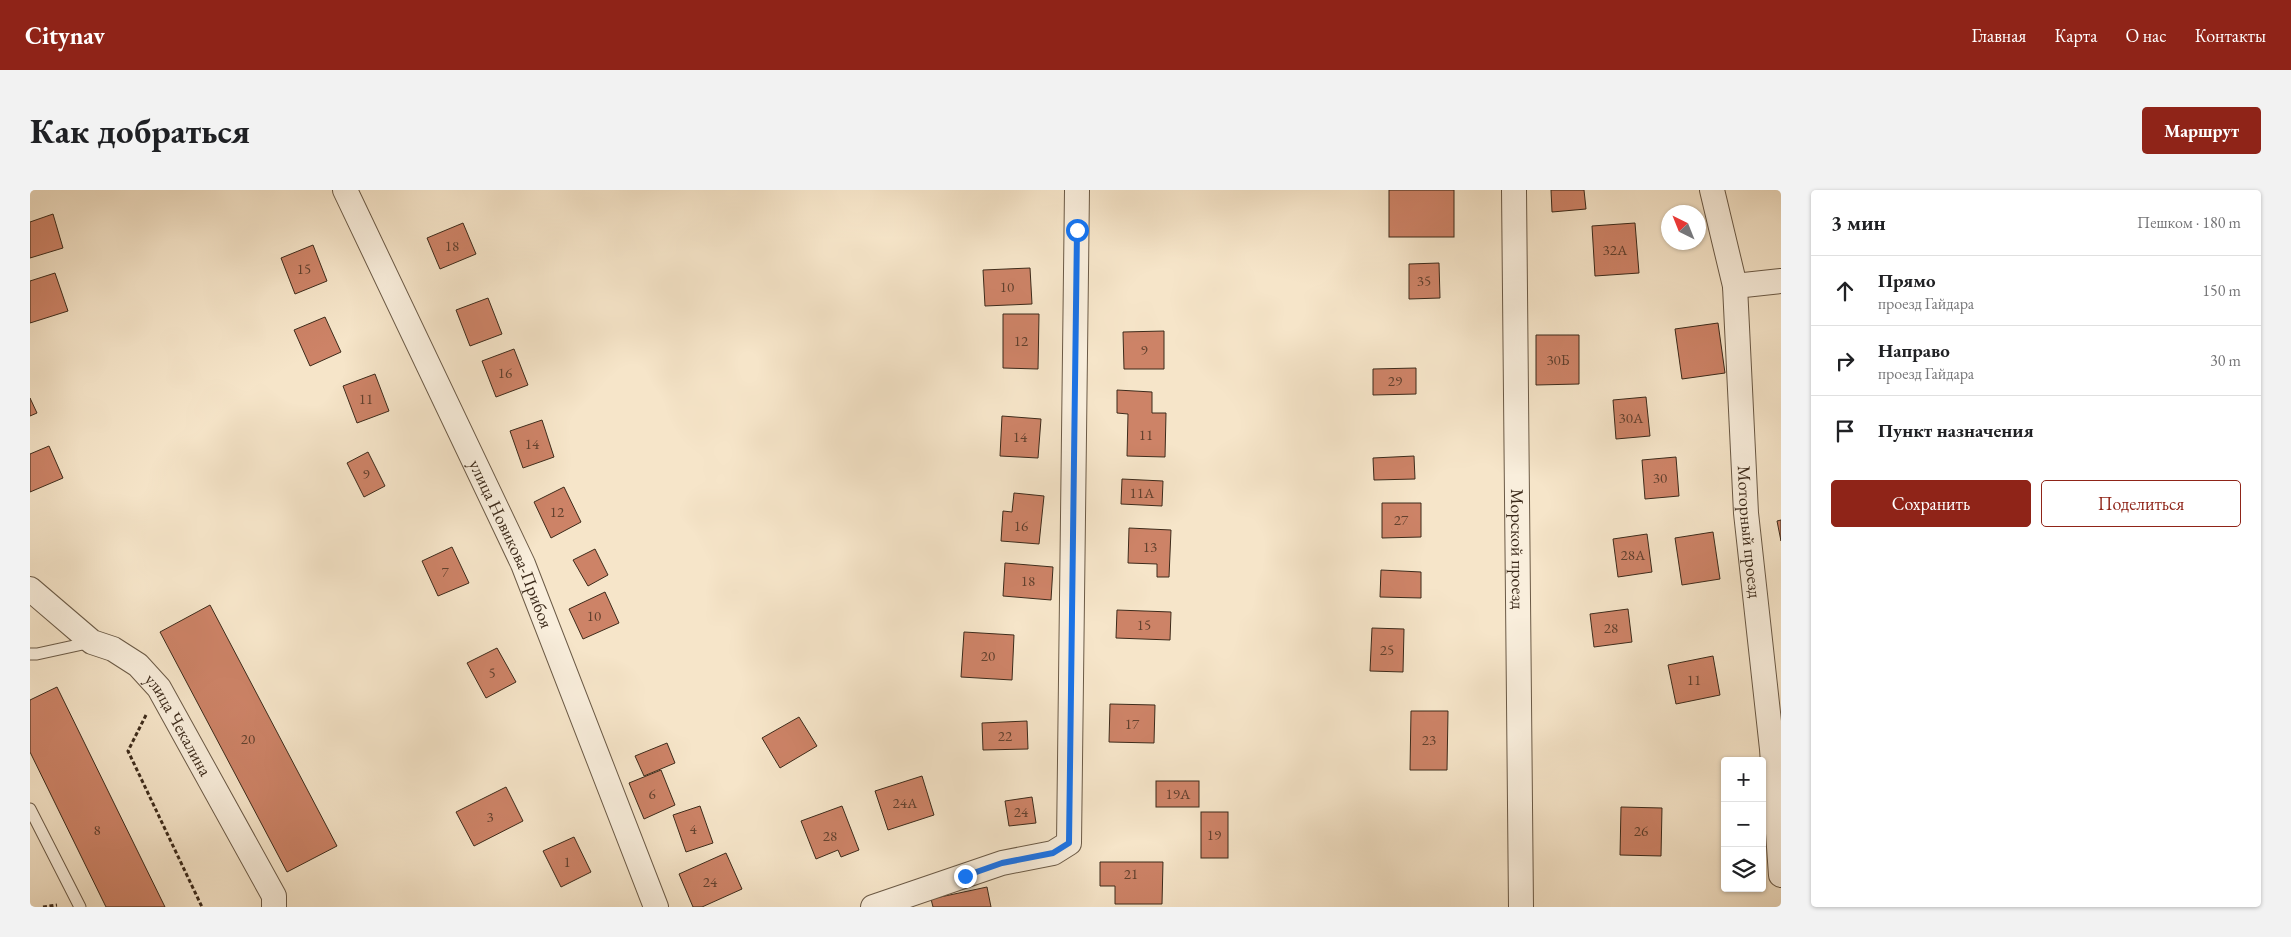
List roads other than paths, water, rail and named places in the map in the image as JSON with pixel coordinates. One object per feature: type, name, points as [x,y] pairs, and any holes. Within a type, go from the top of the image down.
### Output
[{"type":"street","name":"улица Новикова-Прибоя","points":[[345,190],[523,564],[656,907]]},
{"type":"street","points":[[873,907],[1002,863],[1053,853],[1069,843],[1077,190]]},
{"type":"street","name":"Морской проезд","points":[[1514,190],[1521,907]]},
{"type":"street","name":"Моторный проезд","points":[[1712,190],[1735,286],[1746,514],[1776,747],[1781,875]]},
{"type":"street","points":[[1735,286],[1781,281]]},
{"type":"street","name":"улица Чекалина","points":[[30,589],[92,642],[113,649],[138,665],[159,688],[274,896],[274,907]]},
{"type":"lane","points":[[30,654],[92,642]]},
{"type":"lane","points":[[30,809],[80,907]]}]
